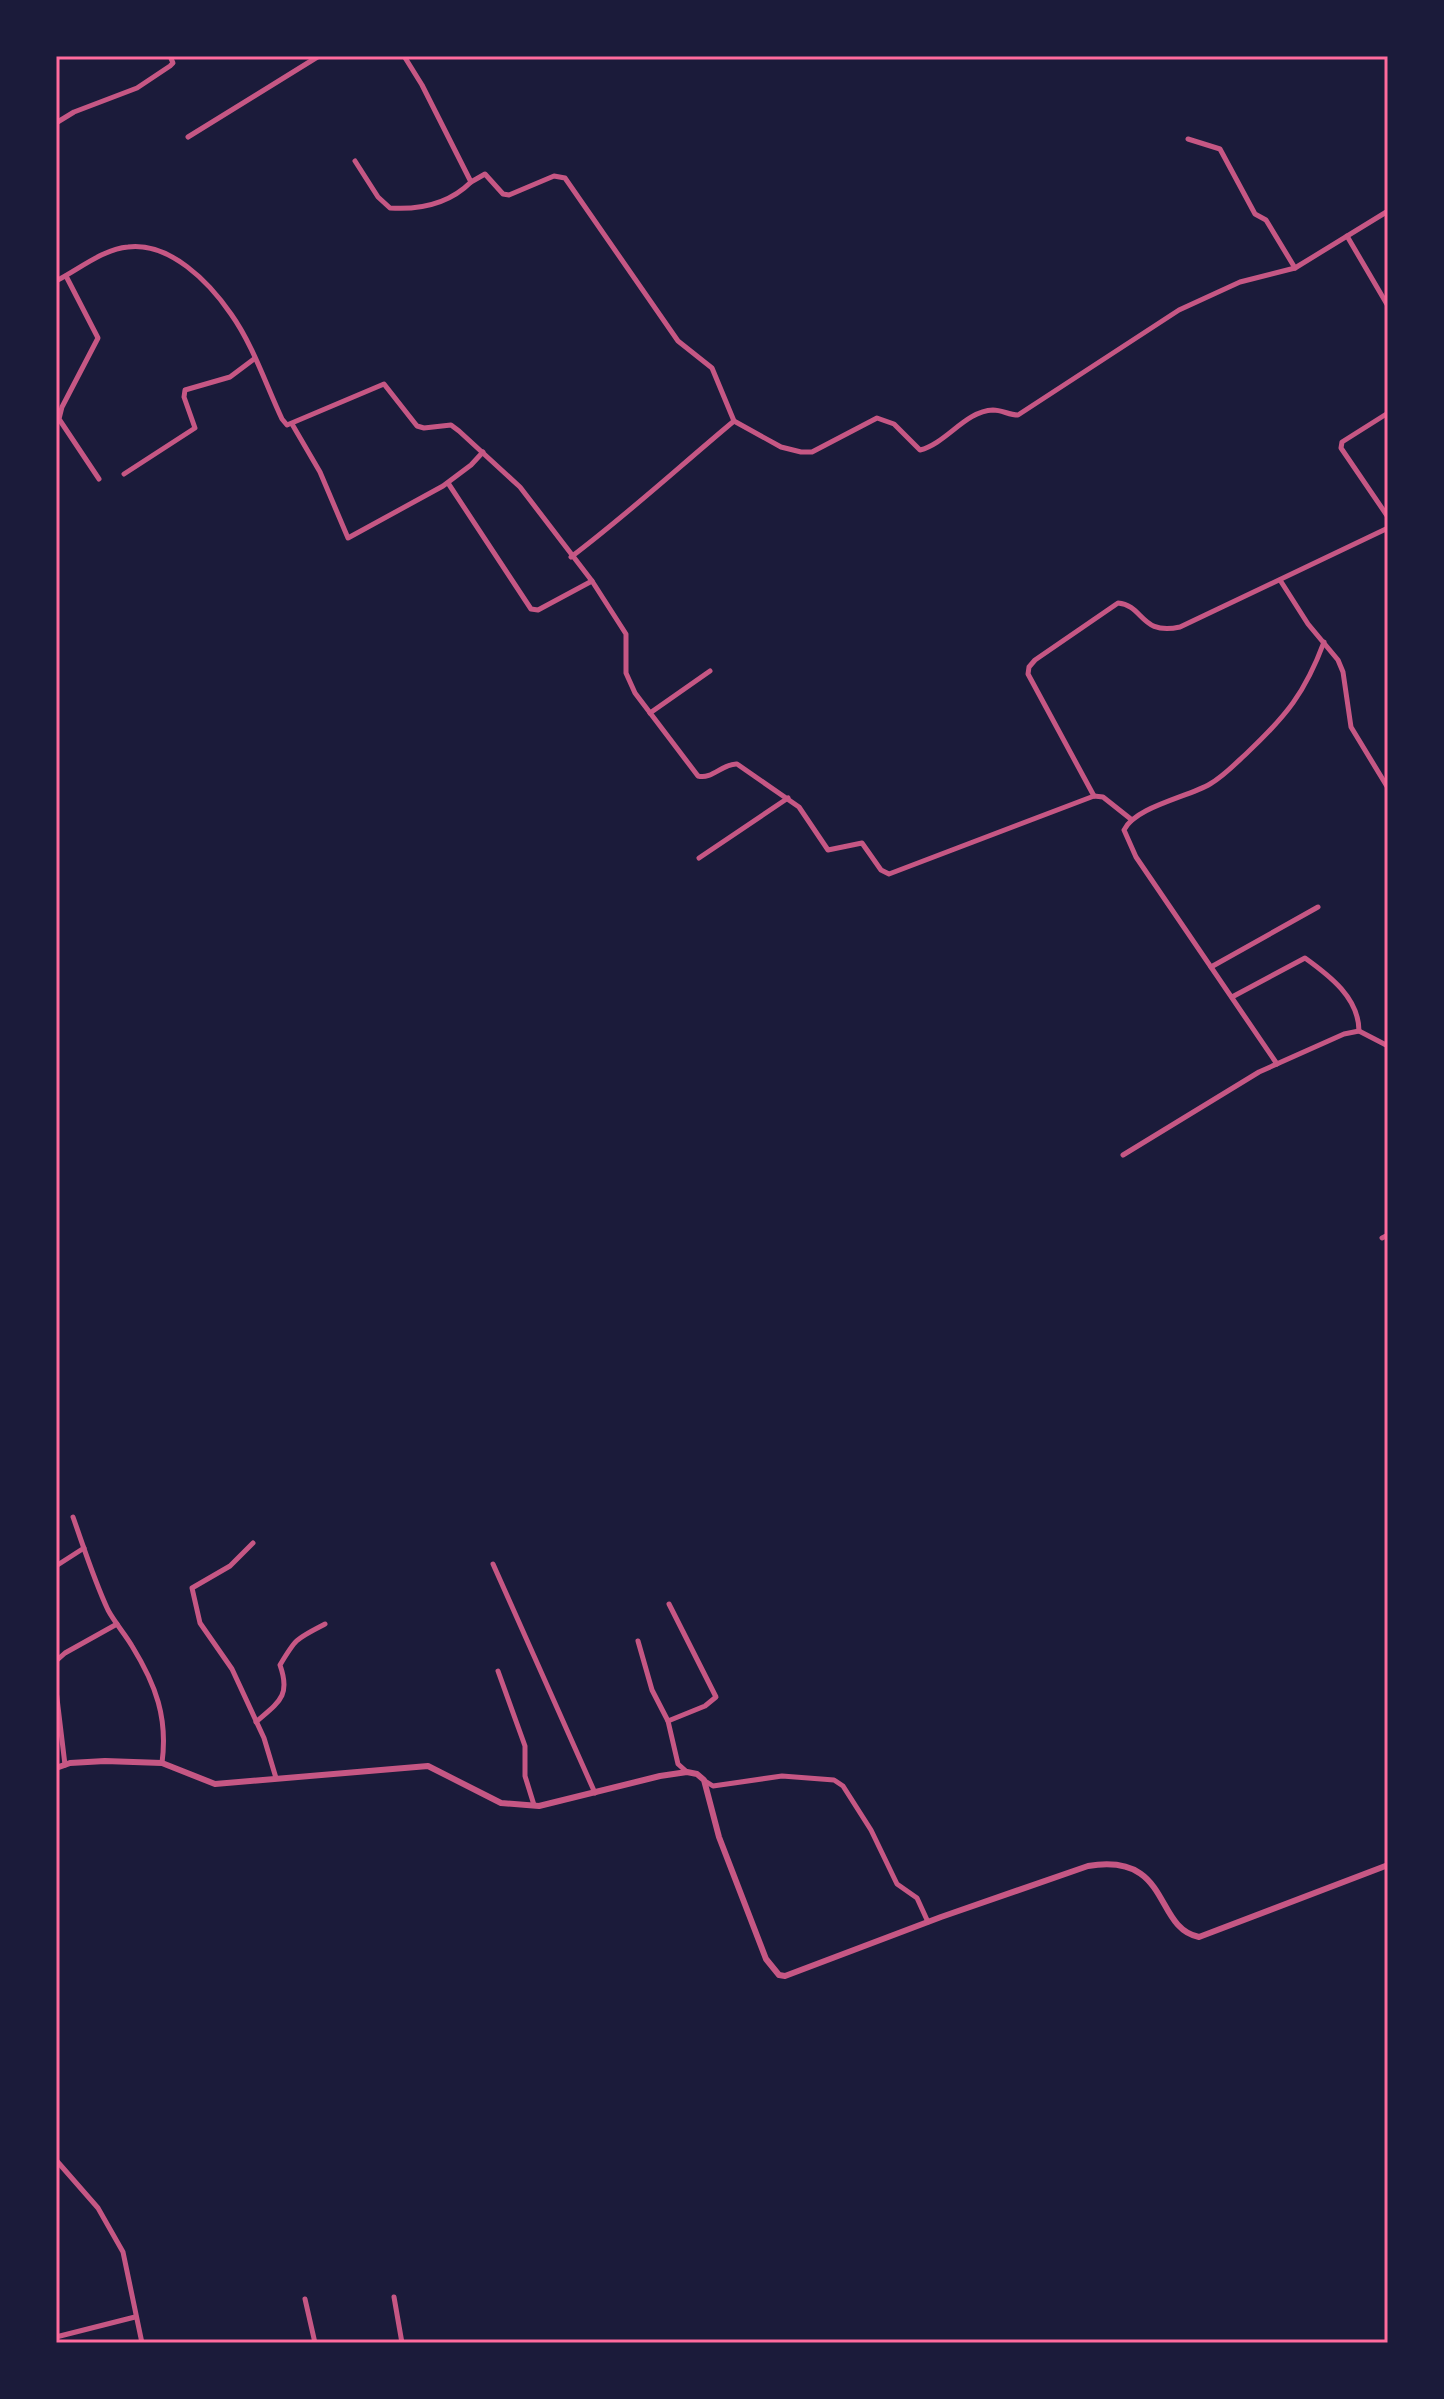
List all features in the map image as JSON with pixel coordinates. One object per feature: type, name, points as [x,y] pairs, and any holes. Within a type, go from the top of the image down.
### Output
[{"type":"street","points":[[56,123],[74,112],[137,88],[170,66],[173,63],[170,56]]},
{"type":"street","points":[[188,137],[319,56]]},
{"type":"street","points":[[404,56],[471,182]]},
{"type":"street","points":[[1188,139],[1220,149],[1255,214],[1266,220],[1295,268]]},
{"type":"street","points":[[355,161],[378,197],[390,208],[435,204],[485,174],[503,194],[509,195],[554,176],[565,178],[678,341],[712,368],[734,421],[781,447],[805,452],[820,448],[868,420],[886,419],[917,449],[925,449],[981,412],[999,410],[1018,415],[1165,319],[1212,293],[1240,282],[1295,268],[1388,211]]},
{"type":"street","points":[[1347,236],[1388,306]]},
{"type":"street","points":[[56,281],[113,251],[127,247],[167,253],[212,291],[233,316],[287,425],[384,384],[417,426],[451,425],[520,487],[592,581],[626,634],[626,673],[635,693],[701,778],[733,763],[799,807],[828,850],[862,843],[881,870],[889,874],[1094,796],[1103,797],[1132,820]]},
{"type":"street","points":[[66,276],[98,338],[62,407],[59,419],[99,479]]},
{"type":"street","points":[[124,474],[195,428],[184,397],[185,390],[230,377],[254,359]]},
{"type":"street","points":[[1388,413],[1342,442],[1341,448],[1388,517]]},
{"type":"street","points":[[571,557],[627,515],[689,457],[734,421]]},
{"type":"street","points":[[292,424],[320,472],[348,538],[448,483],[483,452]]},
{"type":"street","points":[[448,483],[531,609],[538,610],[592,581]]},
{"type":"street","points":[[1094,796],[1028,674],[1035,660],[1118,603],[1126,605],[1158,629],[1180,627],[1388,528]]},
{"type":"street","points":[[1280,580],[1308,624],[1338,660],[1343,672],[1351,727],[1388,788]]},
{"type":"street","points":[[1277,1064],[1136,857],[1124,830],[1132,820],[1200,789],[1228,770],[1292,708],[1324,642]]},
{"type":"street","points":[[650,713],[710,671]]},
{"type":"street","points":[[699,858],[788,798]]},
{"type":"street","points":[[1211,967],[1318,907]]},
{"type":"street","points":[[1232,997],[1305,958],[1346,994],[1359,1016],[1359,1031]]},
{"type":"street","points":[[1123,1155],[1218,1096],[1277,1064],[1344,1034],[1359,1031],[1388,1046]]},
{"type":"street","points":[[73,1517],[96,1582],[159,1700],[165,1737],[162,1763]]},
{"type":"street","points":[[253,1543],[230,1566],[192,1588],[200,1623],[232,1669],[264,1738],[276,1778]]},
{"type":"street","points":[[56,1566],[84,1548]]},
{"type":"street","points":[[493,1564],[595,1793]]},
{"type":"street","points":[[668,1721],[705,1706],[716,1697],[669,1604]]},
{"type":"street","points":[[56,1661],[117,1624]]},
{"type":"street","points":[[256,1722],[283,1694],[286,1684],[280,1665],[289,1647],[303,1635],[325,1624]]},
{"type":"street","points":[[638,1641],[652,1690],[668,1721],[678,1764],[687,1772]]},
{"type":"street","points":[[498,1671],[525,1746],[525,1776],[534,1805]]},
{"type":"street","points":[[56,1690],[65,1765]]},
{"type":"street","points":[[56,1768],[105,1761],[162,1763],[215,1784],[428,1766],[501,1803],[539,1806],[687,1772],[697,1774],[713,1786],[782,1776],[834,1780],[843,1786],[871,1830],[897,1884],[917,1898],[928,1922]]},
{"type":"street","points":[[704,1780],[719,1837],[755,1932],[766,1959],[779,1975],[793,1975],[928,1922],[1088,1866],[1110,1862],[1140,1873],[1155,1886],[1181,1927],[1189,1935],[1199,1937],[1388,1865]]},
{"type":"street","points":[[56,2160],[98,2208],[123,2252],[142,2343]]},
{"type":"street","points":[[394,2297],[402,2343]]},
{"type":"street","points":[[305,2299],[315,2343]]},
{"type":"street","points":[[56,2337],[135,2317]]}]
